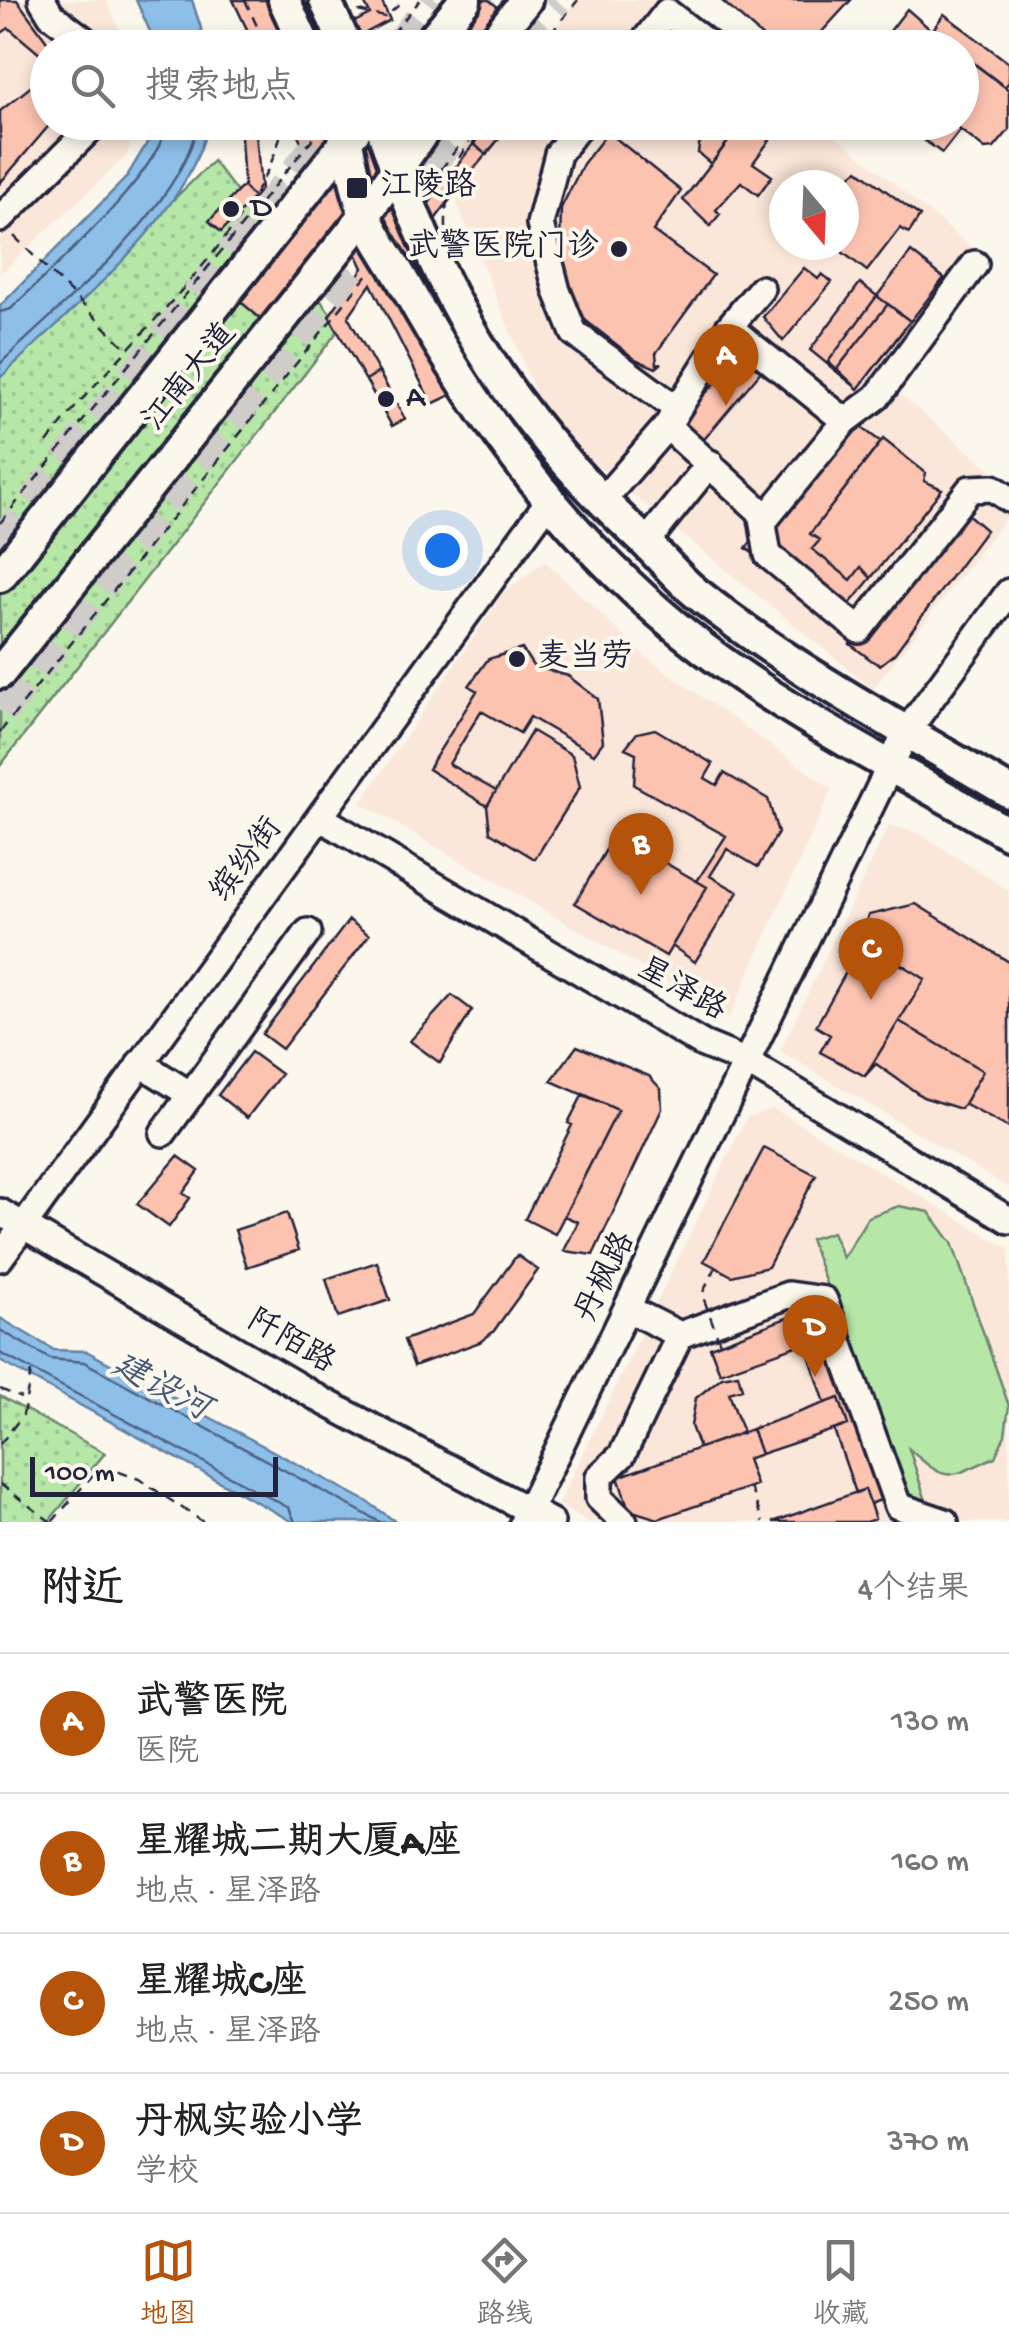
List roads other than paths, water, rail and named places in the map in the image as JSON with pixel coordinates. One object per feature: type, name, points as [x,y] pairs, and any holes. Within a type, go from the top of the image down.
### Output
[{"type":"main road","points":[[284,0],[298,30]]},
{"type":"main road","points":[[440,30],[465,0]]},
{"type":"main road","points":[[502,30],[526,0]]},
{"type":"main road","points":[[337,2],[343,30]]},
{"type":"main road","name":"江南大道","points":[[0,576],[333,140]]},
{"type":"main road","points":[[346,140],[365,215],[447,361],[548,502],[638,595],[706,650],[827,731],[890,763],[1009,834]]},
{"type":"main road","points":[[386,140],[442,279],[479,352],[524,416],[601,502],[694,592],[907,731],[1009,792]]},
{"type":"main road","name":"江南大道","points":[[0,673],[365,215],[417,140]]},
{"type":"street","points":[[42,0],[50,16],[70,30]]},
{"type":"street","points":[[653,30],[666,12],[690,30]]},
{"type":"street","points":[[6,226],[81,140]]},
{"type":"street","points":[[568,140],[558,154],[540,224],[557,292],[574,333],[672,417],[710,463],[762,512],[768,555],[860,630],[970,489],[994,488],[1009,499]]},
{"type":"street","points":[[763,522],[846,421],[876,397],[976,264]]},
{"type":"street","points":[[601,502],[672,417],[729,327],[760,288]]},
{"type":"street","points":[[729,327],[846,421]]},
{"type":"street","points":[[646,543],[710,463]]},
{"type":"street","name":"缤纷街","points":[[0,1258],[548,502]]},
{"type":"street","points":[[890,763],[907,731],[1009,592]]},
{"type":"street","name":"丹枫路","points":[[535,1518],[628,1309],[890,763]]},
{"type":"street","name":"星泽路","points":[[321,818],[703,1044],[747,1062],[1009,1220]]},
{"type":"street","points":[[163,1133],[308,932]]},
{"type":"street","points":[[140,1063],[191,1095]]},
{"type":"street","name":"阡陌路","points":[[0,1212],[325,1402],[535,1518]]},
{"type":"street","points":[[624,1522],[599,1498],[598,1477],[622,1456],[680,1335],[788,1295],[824,1300],[898,1506],[945,1522]]},
{"type":"street","points":[[628,1309],[680,1335]]},
{"type":"water","points":[[136,0],[192,0],[202,30],[149,30]]},
{"type":"water","points":[[149,140],[203,140],[177,193],[152,227],[91,293],[0,378],[0,306],[126,178]]},
{"type":"water","points":[[0,1318],[54,1350],[86,1351],[368,1502],[396,1522],[293,1522],[0,1361]]},
{"type":"tunnel","points":[[413,30],[437,0]]},
{"type":"tunnel","points":[[533,30],[556,0]]},
{"type":"tunnel","points":[[0,546],[324,140]]},
{"type":"tunnel","points":[[0,711],[448,140]]},
{"type":"place","name":"江陵路","points":[[357,188]]},
{"type":"place","name":"D","points":[[231,209]]},
{"type":"place","name":"武警医院门诊","points":[[619,249]]},
{"type":"place","name":"A","points":[[386,399]]},
{"type":"place","name":"武警医院","points":[[726,406]]},
{"type":"place","name":"麦当劳","points":[[517,659]]},
{"type":"place","name":"星耀城二期大厦A座","points":[[641,895]]},
{"type":"place","name":"星耀城C座","points":[[871,1000]]},
{"type":"place","name":"丹枫实验小学","points":[[815,1377]]},
{"type":"water label","name":"建设河","points":[[160,1389]]}]
